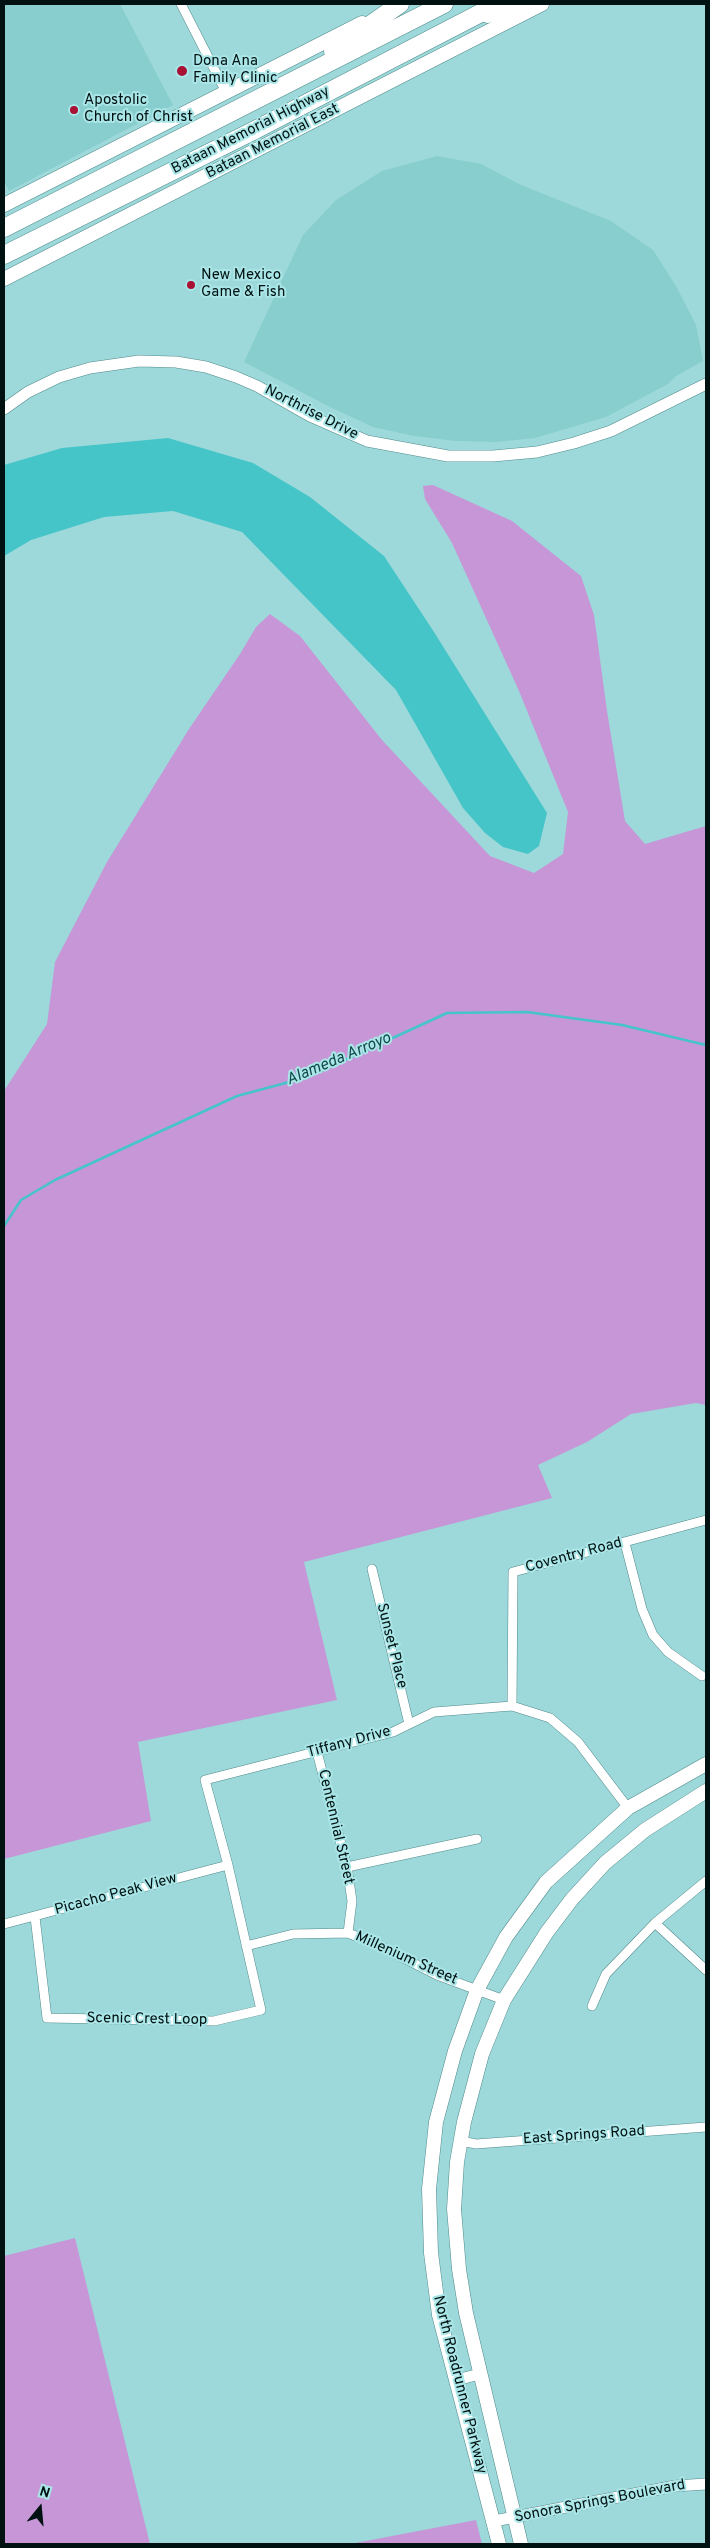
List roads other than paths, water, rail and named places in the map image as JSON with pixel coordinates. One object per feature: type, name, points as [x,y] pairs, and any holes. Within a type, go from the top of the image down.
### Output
[{"type":"highway","points":[[288,84],[400,4]]},
{"type":"highway","name":"Bataan Memorial Highway","points":[[4,228],[444,4]]},
{"type":"highway","name":"Bataan Memorial Highway","points":[[4,255],[498,4]]},
{"type":"highway","points":[[466,21],[518,4]]},
{"type":"main road","points":[[4,206],[400,4]]},
{"type":"main road","name":"Bataan Memorial East","points":[[4,279],[542,4]]},
{"type":"main road","name":"North Roadrunner Parkway","points":[[499,2544],[439,2315],[431,2253],[429,2189],[436,2122],[455,2051],[477,1990],[506,1937],[546,1882],[628,1808],[706,1764]]},
{"type":"main road","name":"North Roadrunner Parkway","points":[[520,2544],[466,2313],[459,2269],[454,2210],[461,2141],[482,2054],[504,2000],[547,1932],[572,1899],[605,1863],[645,1830],[706,1791]]},
{"type":"street","points":[[181,4],[226,92]]},
{"type":"street","name":"Northrise Drive","points":[[4,409],[28,392],[59,377],[90,368],[139,361],[176,362],[206,367],[236,377],[257,386],[310,416],[367,441],[448,456],[493,456],[537,452],[611,431],[706,384]]},
{"type":"street","name":"Coventry Road","points":[[512,1706],[513,1572],[706,1520]]},
{"type":"street","points":[[625,1542],[642,1609],[653,1635],[668,1652],[702,1676]]},
{"type":"street","name":"Sunset Place","points":[[372,1569],[409,1724]]},
{"type":"street","name":"Tiffany Drive","points":[[228,1865],[205,1780],[393,1732],[434,1712],[512,1706],[550,1718],[578,1742],[628,1808]]},
{"type":"street","name":"Centennial Street","points":[[317,1752],[347,1867],[352,1902],[348,1933]]},
{"type":"street","points":[[347,1867],[478,1839]]},
{"type":"street","name":"Picacho Peak View","points":[[4,1924],[228,1865]]},
{"type":"street","name":"Scenic Crest Loop","points":[[35,1916],[47,2018],[214,2021],[261,2010],[228,1865]]},
{"type":"street","points":[[592,2006],[606,1974],[655,1923],[706,1881]]},
{"type":"street","points":[[655,1923],[706,1970]]},
{"type":"street","name":"Millenium Street","points":[[246,1946],[293,1934],[348,1933],[378,1945],[437,1975],[504,2000]]},
{"type":"street","name":"East Springs Road","points":[[461,2141],[476,2144],[706,2127]]},
{"type":"street","points":[[456,2380],[480,2374]]},
{"type":"street","name":"Sonora Springs Boulevard","points":[[494,2522],[675,2486],[706,2484]]},
{"type":"waterway","name":"Alameda Arroyo","points":[[4,1226],[21,1200],[55,1180],[237,1096],[308,1077],[447,1013],[527,1012],[622,1025],[706,1045]]},
{"type":"place","name":"Dona Ana Family Clinic","points":[[182,71]]},
{"type":"place","name":"Apostolic Church of Christ","points":[[74,110]]},
{"type":"place","name":"New Mexico Game & Fish","points":[[191,285]]}]
